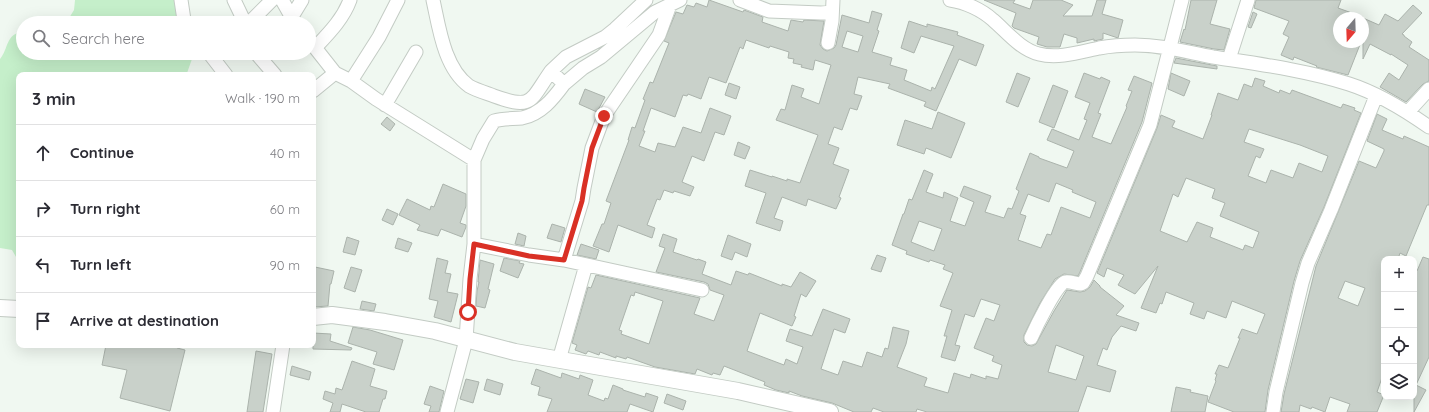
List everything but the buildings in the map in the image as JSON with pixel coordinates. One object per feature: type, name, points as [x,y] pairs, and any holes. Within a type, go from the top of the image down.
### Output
[{"type":"street","points":[[181,0],[183,16]]},
{"type":"street","points":[[234,0],[242,16]]},
{"type":"street","points":[[256,16],[272,0]]},
{"type":"street","points":[[282,0],[291,16]]},
{"type":"street","points":[[295,16],[302,0]]},
{"type":"street","points":[[316,41],[334,28],[347,9],[350,0]]},
{"type":"street","points":[[351,81],[379,37],[398,0]]},
{"type":"street","points":[[433,0],[441,40],[455,73],[469,86],[515,103],[523,103],[534,98],[551,71],[566,57],[605,37],[627,20],[646,0]]},
{"type":"street","points":[[740,0],[821,13],[832,6]]},
{"type":"street","points":[[950,0],[973,7],[992,19],[1029,51],[1038,54],[1063,55],[1100,48],[1156,45],[1287,69],[1350,84],[1408,112],[1429,127]]},
{"type":"street","points":[[1031,338],[1052,298],[1062,283],[1084,283],[1150,125],[1182,0]]},
{"type":"street","points":[[1229,59],[1248,0]]},
{"type":"street","points":[[447,412],[466,340],[474,244],[474,160],[483,139],[494,121],[522,118],[533,114],[548,104],[564,84],[582,68],[601,57],[655,12],[675,2]]},
{"type":"street","points":[[564,260],[582,201],[592,148],[604,116],[659,35],[675,2]]},
{"type":"street","points":[[828,43],[832,21],[832,6]]},
{"type":"street","points":[[316,49],[335,73],[351,81],[376,100],[474,160]]},
{"type":"street","points":[[385,105],[416,52]]},
{"type":"street","points":[[214,60],[224,72]]},
{"type":"street","points":[[262,60],[272,72]]},
{"type":"street","points":[[551,71],[564,84]]},
{"type":"street","points":[[316,89],[335,73]]},
{"type":"street","points":[[1408,112],[1429,89]]},
{"type":"street","points":[[1273,412],[1276,392],[1308,263],[1331,210],[1376,96]]},
{"type":"street","points":[[474,244],[529,256],[564,260],[702,290]]},
{"type":"street","points":[[559,360],[586,265]]},
{"type":"street","points":[[0,308],[16,309]]},
{"type":"street","points":[[316,317],[332,315],[385,322],[435,331],[515,352],[738,391],[830,412]]},
{"type":"street","points":[[273,412],[283,348]]},
{"type":"green space","points":[[75,0],[186,0],[181,16],[70,16],[74,10]]},
{"type":"green space","points":[[16,34],[16,60],[192,60],[187,72],[16,72],[16,257],[12,250],[0,248],[0,59],[8,42]]},
{"type":"route","points":[[468,312],[474,244],[529,256],[549,257],[564,260],[582,201],[592,148],[604,116]]}]
